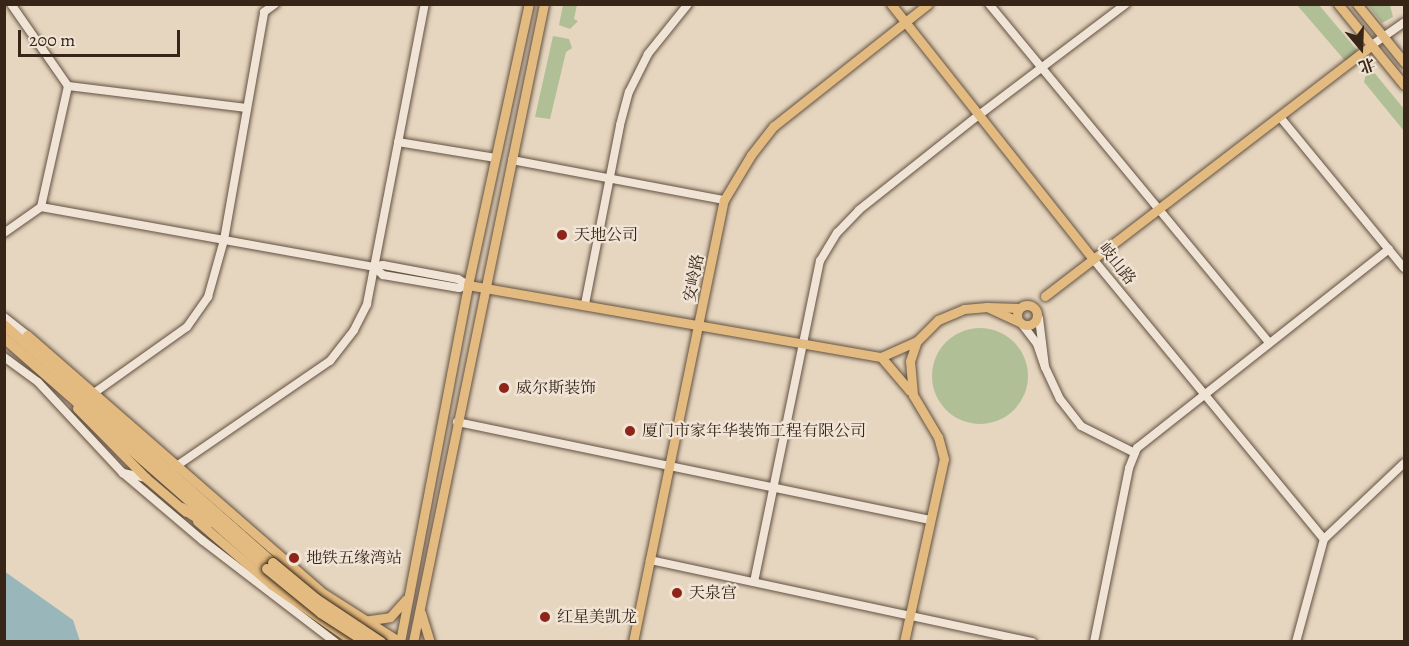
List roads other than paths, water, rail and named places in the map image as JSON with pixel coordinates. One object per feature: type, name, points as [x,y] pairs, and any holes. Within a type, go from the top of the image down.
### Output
[{"type":"highway","points":[[4,325],[145,440]]},
{"type":"highway","points":[[27,335],[266,564]]},
{"type":"highway","points":[[4,338],[321,613],[366,642]]},
{"type":"highway","points":[[205,494],[266,564]]},
{"type":"highway","points":[[182,508],[381,642]]},
{"type":"main road","points":[[145,440],[320,591],[363,621],[400,642],[468,285],[529,4]]},
{"type":"main road","points":[[413,642],[485,287],[500,209],[512,126],[537,4]]},
{"type":"main road","points":[[500,209],[544,4]]},
{"type":"main road","name":"岐山路","points":[[891,4],[1093,259]]},
{"type":"main road","name":"安岭路","points":[[633,642],[701,323],[724,200],[751,155],[774,126],[928,4]]},
{"type":"main road","points":[[1338,4],[1404,85]]},
{"type":"main road","points":[[1357,4],[1404,62]]},
{"type":"main road","points":[[468,285],[701,323],[881,357],[917,341],[950,313],[987,307],[1019,308],[1046,296],[1158,207],[1280,117],[1372,45]]},
{"type":"main road","points":[[987,307],[1021,323],[1039,315],[1046,296]]},
{"type":"main road","points":[[1030,305],[1039,315]]},
{"type":"main road","points":[[1019,308],[1016,314],[1021,323]]},
{"type":"main road","points":[[913,395],[910,361],[917,341]]},
{"type":"main road","points":[[881,357],[913,395],[943,448],[944,469],[904,642]]},
{"type":"main road","points":[[34,363],[146,478],[272,585],[354,642]]},
{"type":"main road","points":[[363,621],[390,617],[410,592]]},
{"type":"main road","points":[[420,610],[430,642]]},
{"type":"street","points":[[4,233],[41,207],[68,86],[11,4]]},
{"type":"street","points":[[90,396],[187,327],[207,297],[224,240],[262,8],[275,4]]},
{"type":"street","points":[[175,467],[330,361],[354,330],[367,304],[425,4]]},
{"type":"street","points":[[585,304],[609,179],[630,92],[648,54],[688,4]]},
{"type":"street","points":[[989,4],[1269,343]]},
{"type":"street","points":[[754,582],[820,261],[837,232],[859,210],[979,115],[1126,4]]},
{"type":"street","points":[[1372,45],[1404,23]]},
{"type":"street","points":[[68,86],[247,108]]},
{"type":"street","points":[[1280,117],[1404,268]]},
{"type":"street","points":[[398,142],[496,158]]},
{"type":"street","points":[[512,160],[724,200]]},
{"type":"street","points":[[41,207],[374,267],[383,265],[458,279],[468,285]]},
{"type":"street","points":[[1094,642],[1135,453],[1203,395],[1389,249]]},
{"type":"street","name":"岐山路","points":[[1093,259],[1324,539]]},
{"type":"street","points":[[1039,315],[1045,367]]},
{"type":"street","points":[[4,317],[27,335]]},
{"type":"street","points":[[1021,323],[1036,344],[1060,399],[1081,426],[1135,453]]},
{"type":"street","points":[[4,357],[38,382],[123,473],[201,540],[334,642]]},
{"type":"street","points":[[457,422],[931,520]]},
{"type":"street","points":[[1296,642],[1324,539],[1404,463]]},
{"type":"street","points":[[123,473],[146,478]]},
{"type":"street","points":[[650,560],[1032,642]]},
{"type":"water","points":[[4,571],[73,620],[80,641],[5,641]]},
{"type":"place","name":"天地公司","points":[[562,235]]},
{"type":"place","name":"威尔斯装饰","points":[[504,388]]},
{"type":"place","name":"厦门市家年华装饰工程有限公司","points":[[630,431]]},
{"type":"place","name":"地铁五缘湾站","points":[[294,558]]},
{"type":"place","name":"天泉宫","points":[[677,593]]},
{"type":"place","name":"红星美凯龙","points":[[545,617]]}]
